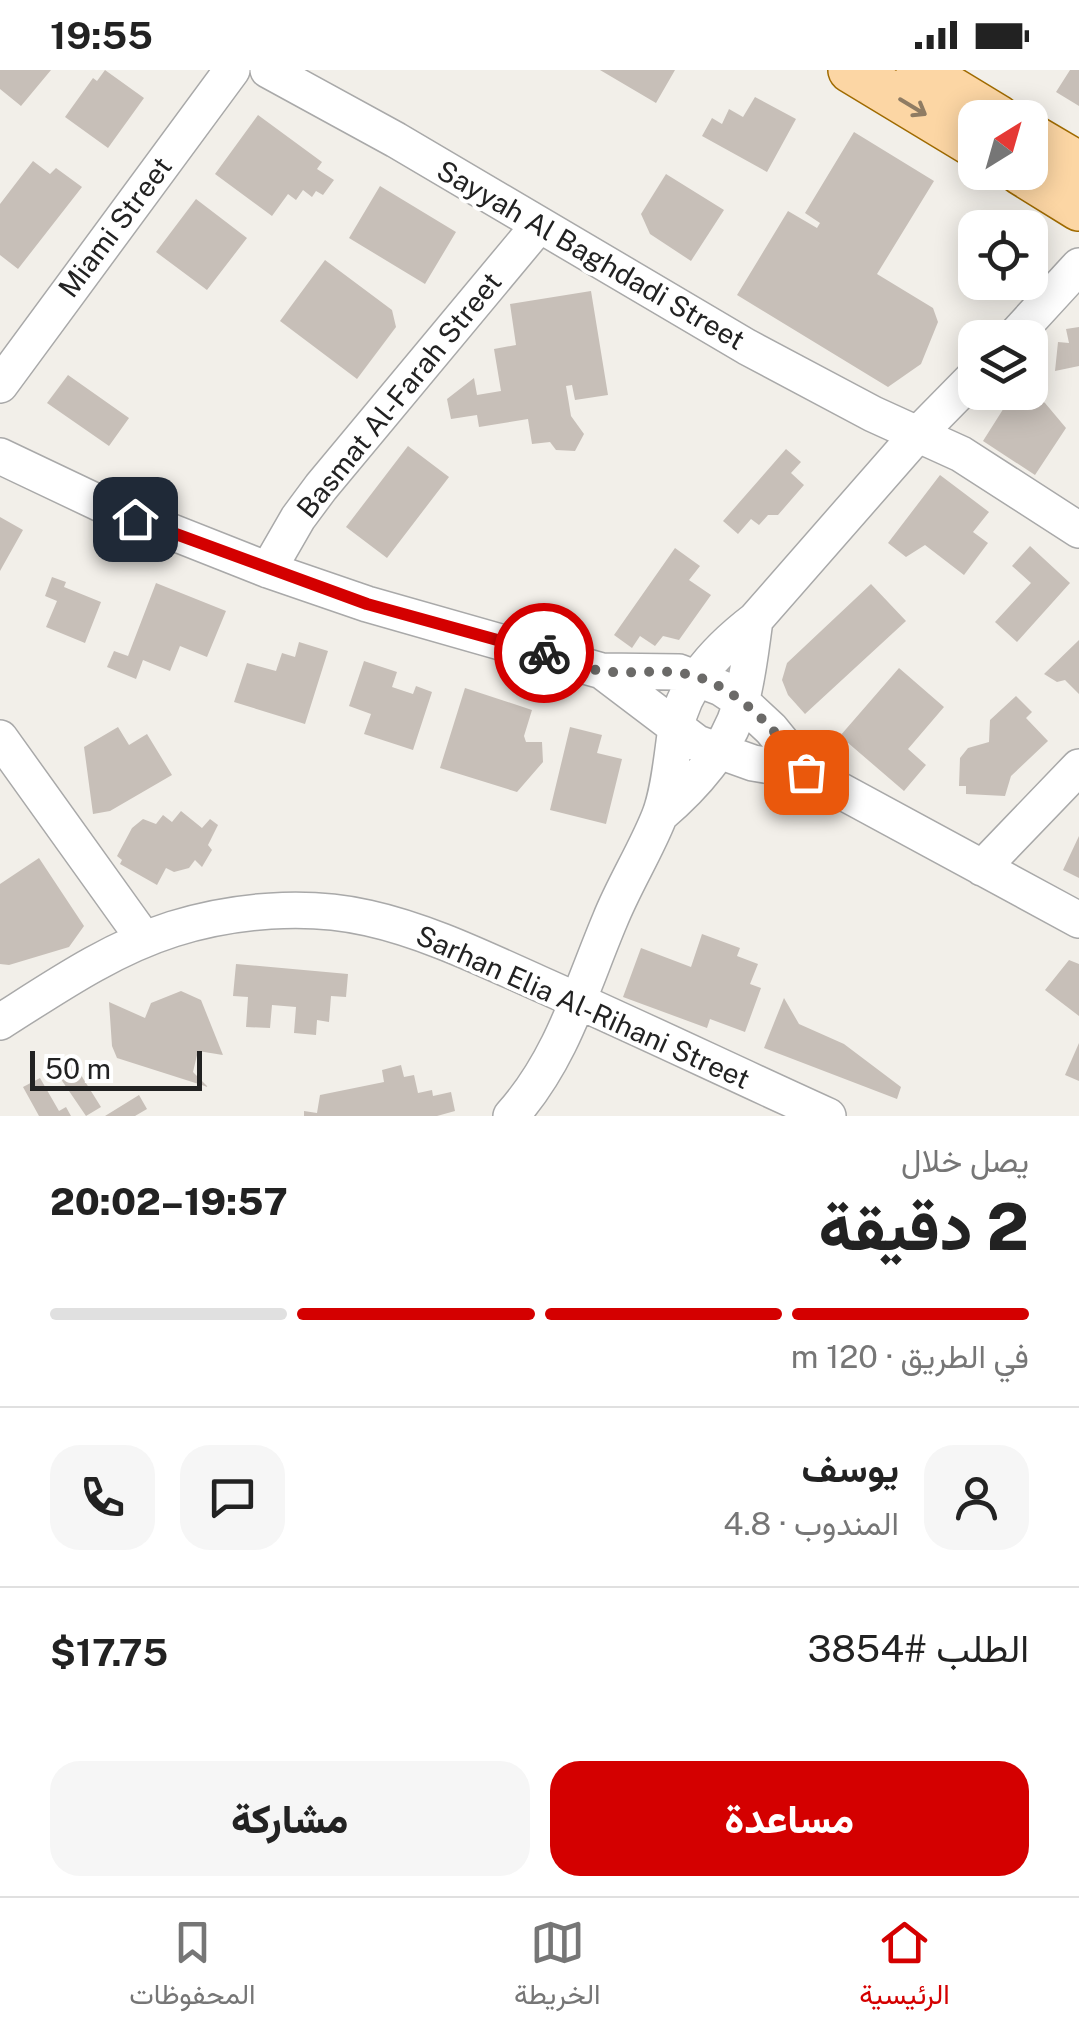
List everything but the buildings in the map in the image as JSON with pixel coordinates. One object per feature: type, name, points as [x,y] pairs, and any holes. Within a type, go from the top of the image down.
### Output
[{"type":"main road","points":[[919,70],[968,100]]},
{"type":"main road","points":[[859,72],[958,133]]},
{"type":"main road","points":[[1048,147],[1079,165]]},
{"type":"main road","points":[[1048,189],[1079,208]]},
{"type":"street","name":"Miami Street","points":[[0,385],[232,70]]},
{"type":"street","name":"Sayyah Al Baghdadi Street","points":[[268,70],[396,140],[747,347],[961,454],[1079,530]]},
{"type":"street","name":"Basmat Al-Farah Street","points":[[268,570],[321,487],[539,225]]},
{"type":"street","points":[[1030,320],[1079,266]]},
{"type":"street","points":[[512,1116],[551,1062],[610,920],[660,814],[676,728],[683,704],[698,678],[958,393]]},
{"type":"street","points":[[0,456],[101,504],[268,570],[367,604],[602,671],[665,672],[698,678],[742,702],[786,744],[806,772]]},
{"type":"street","points":[[660,814],[688,788],[732,726],[742,702],[755,620]]},
{"type":"street","points":[[602,671],[676,728],[716,752],[774,768],[806,772],[1079,920]]},
{"type":"street","points":[[0,738],[144,939]]},
{"type":"street","points":[[982,868],[1079,768]]},
{"type":"street","name":"Sarhan Elia Al-Rihani Street","points":[[0,1022],[95,964],[176,928],[237,916],[302,910],[336,913],[408,930],[579,1001],[828,1116]]},
{"type":"way so far","points":[[544,653],[602,671],[679,672],[708,682],[742,702],[786,744],[806,772]]},
{"type":"route","points":[[135,519],[367,604],[544,653]]}]
